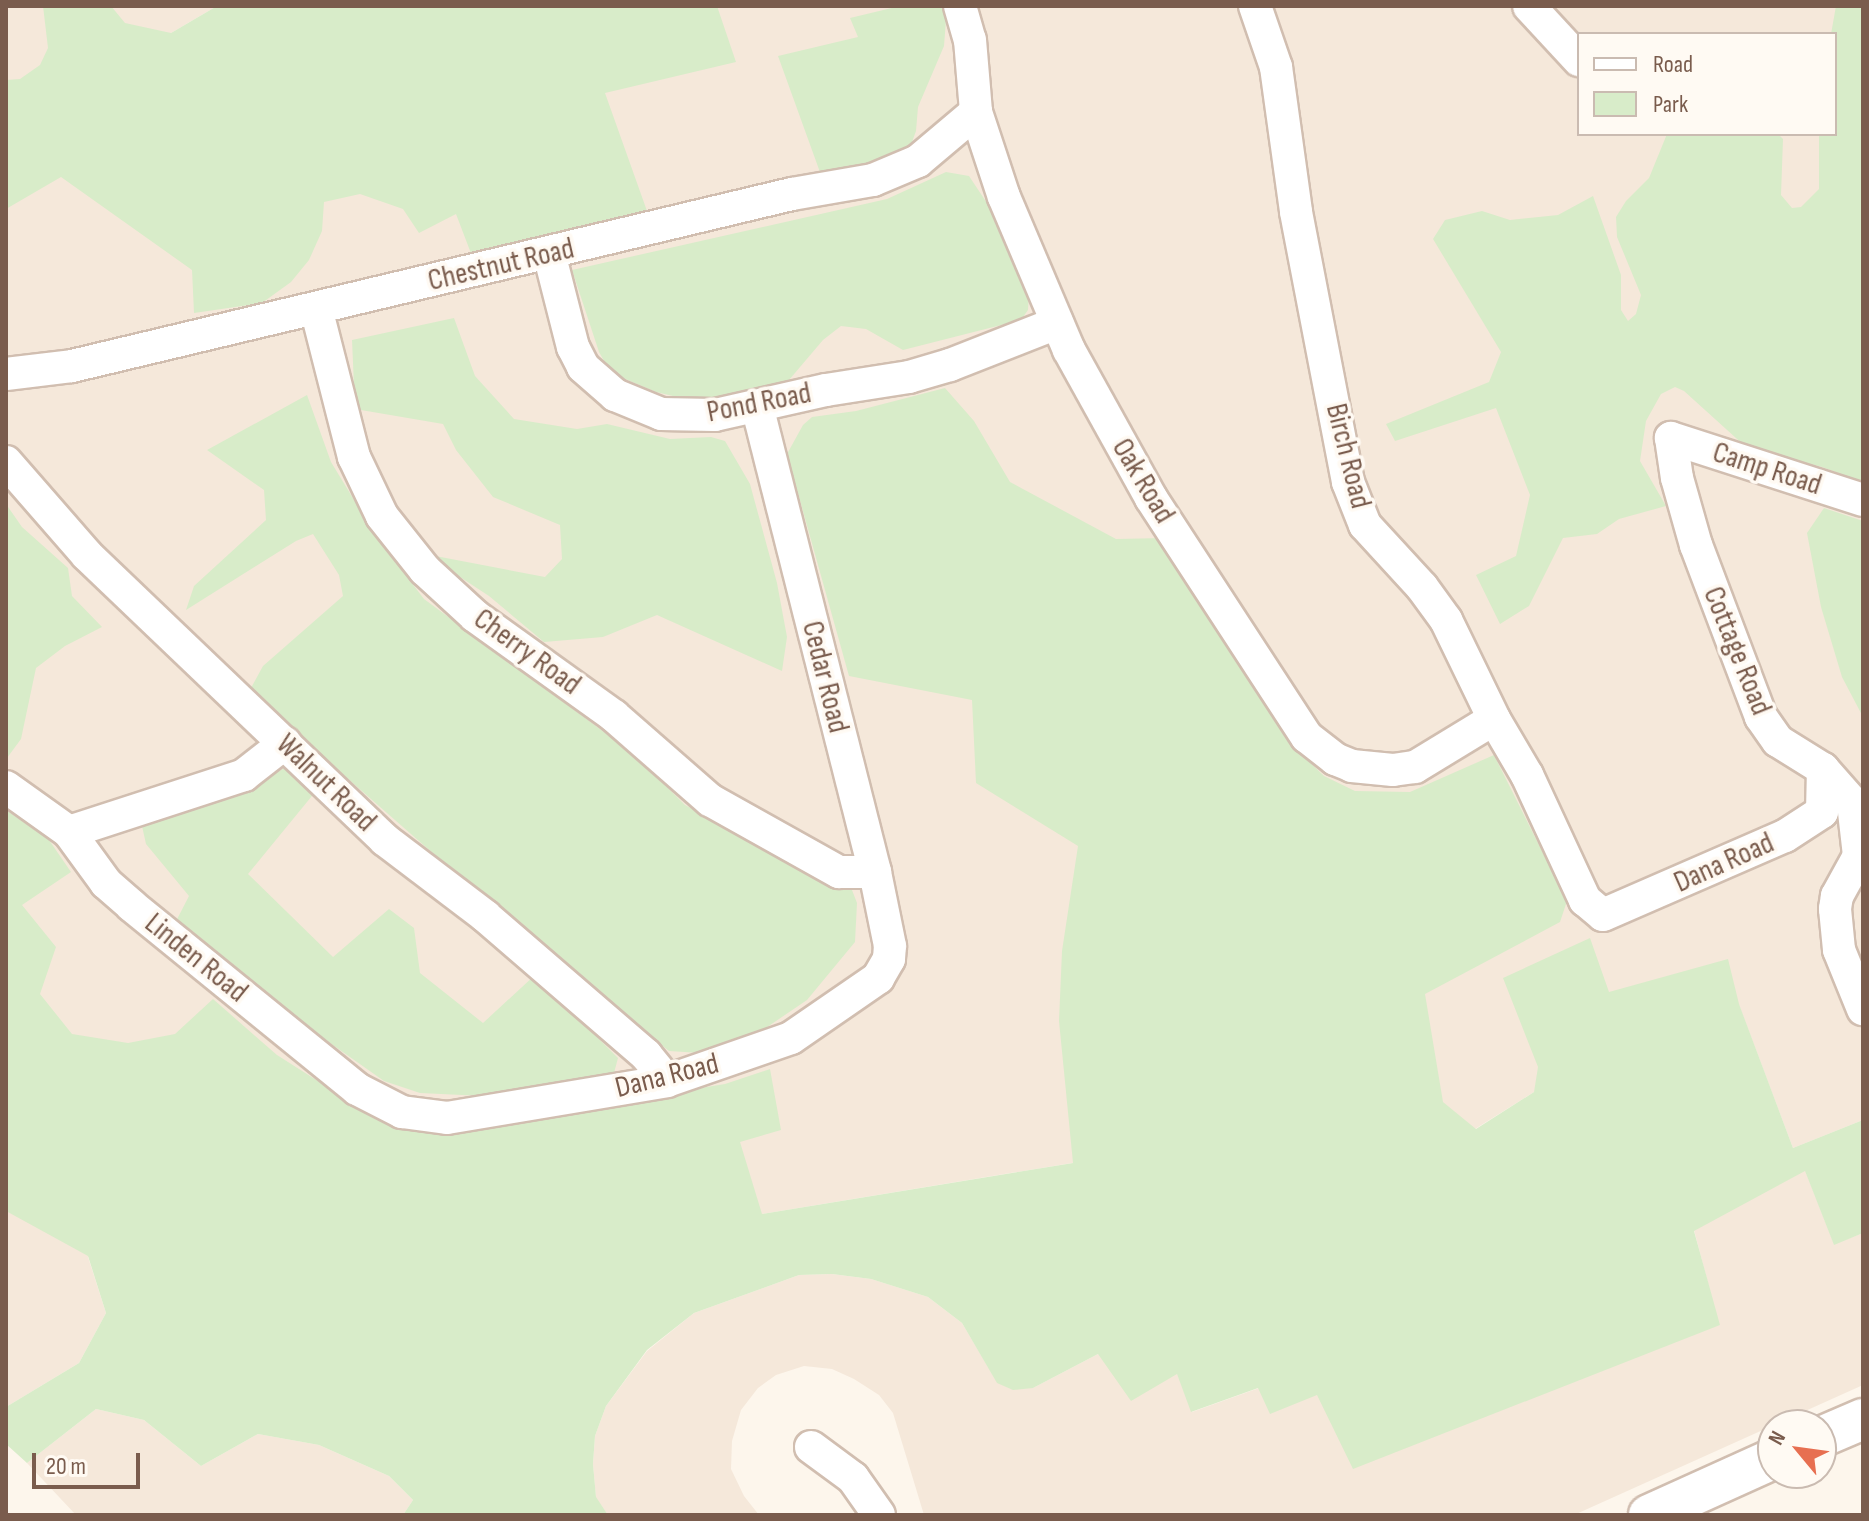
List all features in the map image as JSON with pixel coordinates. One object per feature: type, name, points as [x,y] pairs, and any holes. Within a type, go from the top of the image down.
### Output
[{"type":"street","name":"Oak Road","points":[[960,6],[970,40],[976,112],[1004,197],[1057,323],[1143,484],[1295,720],[1320,749],[1335,759],[1370,771],[1415,767],[1494,719]]},
{"type":"street","name":"Birch Road","points":[[1255,6],[1276,67],[1296,212],[1348,482],[1365,525],[1422,587],[1446,620],[1494,719],[1527,775],[1585,900]]},
{"type":"street","points":[[1529,6],[1577,58]]},
{"type":"street","name":"Chestnut Road","points":[[6,374],[72,366],[792,194],[873,180],[918,161],[976,112]]},
{"type":"street","name":"Pond Road","points":[[549,253],[573,347],[583,367],[599,383],[637,406],[661,414],[715,415],[758,408],[826,390],[923,373],[1057,323]]},
{"type":"street","name":"Cherry Road","points":[[316,308],[354,457],[382,516],[425,570],[475,616],[614,716],[710,800],[839,872],[875,872]]},
{"type":"street","name":"Cedar Road","points":[[758,408],[875,872],[890,946]]},
{"type":"street","name":"Camp Road","points":[[1671,438],[1863,500]]},
{"type":"street","name":"Cottage Road","points":[[1671,438],[1677,478],[1696,545],[1761,717],[1768,730],[1791,751],[1823,769],[1858,807],[1859,856],[1837,896],[1835,909],[1839,950],[1863,1009]]},
{"type":"street","name":"Walnut Road","points":[[6,462],[87,555],[401,855],[485,916],[646,1055],[667,1081]]},
{"type":"street","points":[[69,832],[244,775],[285,743]]},
{"type":"street","name":"Dana Road","points":[[1585,900],[1603,915],[1785,836],[1822,812],[1823,769]]},
{"type":"street","name":"Linden Road","points":[[6,787],[69,832],[106,883],[132,906],[357,1089],[402,1112]]},
{"type":"street","name":"Dana Road","points":[[402,1112],[447,1118],[667,1081],[791,1038],[878,978],[889,959],[890,946]]},
{"type":"street","points":[[1837,1430],[1863,1419]]},
{"type":"street","points":[[811,1447],[853,1478],[879,1515]]},
{"type":"street","points":[[1649,1515],[1757,1466]]},
{"type":"shaded area","points":[[6,6],[217,6],[171,33],[375,6],[1863,6],[1863,1120],[1793,1148],[1739,1005],[1534,1092],[1475,1129],[1442,1102],[398,1274],[88,1257],[106,1313],[79,1363],[6,1407],[6,82],[11,80],[6,80]]},
{"type":"shaded area","points":[[1805,1170],[1834,1244],[1863,1233],[1863,1385],[1810,1409],[1757,1409],[1757,1433],[1574,1515],[924,1515],[893,1413],[879,1395],[832,1369],[804,1366],[776,1375],[758,1388],[741,1410],[732,1441],[731,1469],[744,1496],[759,1515],[608,1515],[596,1498],[593,1464],[595,1436],[606,1406],[647,1351],[694,1313],[799,1275],[832,1274],[871,1279],[928,1297],[962,1323],[997,1382],[1033,1388],[1098,1354],[1177,1373],[1192,1412],[1259,1388],[1317,1394],[1719,1325],[1694,1230]]},
{"type":"shaded area","points":[[96,1409],[144,1420],[201,1466],[258,1434],[319,1445],[389,1476],[413,1500],[403,1515],[76,1515],[27,1463]]},
{"type":"green space","points":[[43,6],[111,6],[125,23],[171,33],[217,6],[717,6],[736,62],[605,93],[647,211],[472,256],[456,214],[419,233],[403,209],[360,194],[324,202],[322,231],[309,260],[291,282],[262,303],[194,313],[192,270],[61,177],[6,209],[6,80],[20,79],[40,65],[48,48]]},
{"type":"green space","points":[[900,6],[942,6],[946,20],[944,46],[918,107],[916,131],[908,153],[885,166],[821,175],[778,56],[858,37],[850,18]]},
{"type":"green space","points":[[1836,6],[1863,6],[1863,482],[1822,467],[1747,448],[1684,391],[1675,387],[1661,394],[1646,421],[1640,461],[1666,506],[1619,519],[1597,534],[1563,538],[1529,606],[1500,624],[1476,575],[1516,556],[1530,495],[1496,408],[1395,441],[1386,424],[1489,382],[1501,352],[1433,239],[1445,220],[1482,211],[1510,220],[1558,215],[1593,196],[1621,275],[1621,310],[1628,321],[1636,314],[1641,295],[1617,237],[1616,217],[1626,201],[1649,178],[1666,136],[1780,136],[1783,139],[1781,195],[1792,208],[1801,207],[1819,189],[1819,136],[1837,136],[1837,32],[1831,32]]},
{"type":"green space","points":[[946,172],[969,176],[993,212],[1029,293],[1028,310],[1021,320],[903,350],[866,329],[841,326],[823,340],[789,380],[753,399],[694,401],[656,392],[611,373],[599,352],[572,270],[887,199]]},
{"type":"green space","points":[[454,318],[475,376],[514,419],[577,429],[607,424],[670,439],[711,437],[725,441],[750,484],[777,583],[787,637],[782,671],[657,615],[603,637],[544,642],[489,596],[425,554],[545,577],[562,559],[560,525],[493,497],[456,450],[443,424],[355,409],[352,340]]},
{"type":"green space","points":[[945,388],[974,421],[1010,482],[1116,539],[1164,538],[1287,740],[1324,776],[1355,791],[1410,792],[1494,755],[1567,901],[1560,922],[1425,994],[1443,1102],[1476,1129],[1534,1092],[1538,1067],[1503,978],[1590,938],[1609,992],[1728,959],[1739,1004],[1793,1148],[1863,1120],[1863,1233],[1834,1245],[1805,1171],[1694,1231],[1720,1325],[1353,1469],[1317,1395],[1270,1414],[1258,1388],[1191,1412],[1177,1374],[1131,1401],[1098,1354],[1033,1388],[1013,1390],[997,1383],[962,1323],[928,1297],[871,1279],[832,1274],[799,1275],[694,1313],[647,1350],[606,1406],[595,1436],[593,1464],[596,1497],[608,1515],[403,1515],[413,1500],[389,1476],[319,1445],[258,1434],[201,1466],[144,1420],[96,1409],[27,1463],[6,1444],[6,1407],[79,1363],[106,1313],[88,1256],[6,1211],[6,810],[49,840],[71,872],[22,905],[56,947],[40,994],[72,1034],[128,1043],[175,1034],[213,999],[277,1055],[343,1097],[389,1124],[419,1126],[498,1121],[725,1084],[770,1069],[781,1130],[740,1142],[762,1214],[1073,1163],[1059,1021],[1062,951],[1078,846],[976,783],[972,700],[849,676],[787,454],[803,425],[812,417],[856,411]]},
{"type":"green space","points":[[307,395],[331,462],[376,536],[424,599],[635,755],[685,805],[811,872],[841,881],[852,890],[857,903],[855,942],[807,1000],[754,1036],[700,1053],[669,1051],[547,953],[315,750],[251,688],[263,666],[343,596],[339,575],[313,534],[296,541],[186,610],[194,586],[266,520],[264,490],[207,450]]},
{"type":"green space","points":[[6,504],[22,527],[68,568],[72,596],[102,627],[65,646],[36,668],[21,739],[7,758]]},
{"type":"green space","points":[[1824,508],[1863,521],[1863,717],[1842,677],[1821,607],[1807,533]]},
{"type":"green space","points":[[292,764],[316,791],[248,874],[333,957],[389,909],[414,928],[420,973],[483,1023],[535,975],[618,1058],[614,1073],[483,1096],[420,1093],[384,1081],[229,972],[173,927],[189,896],[146,844],[142,826],[243,791]]}]
